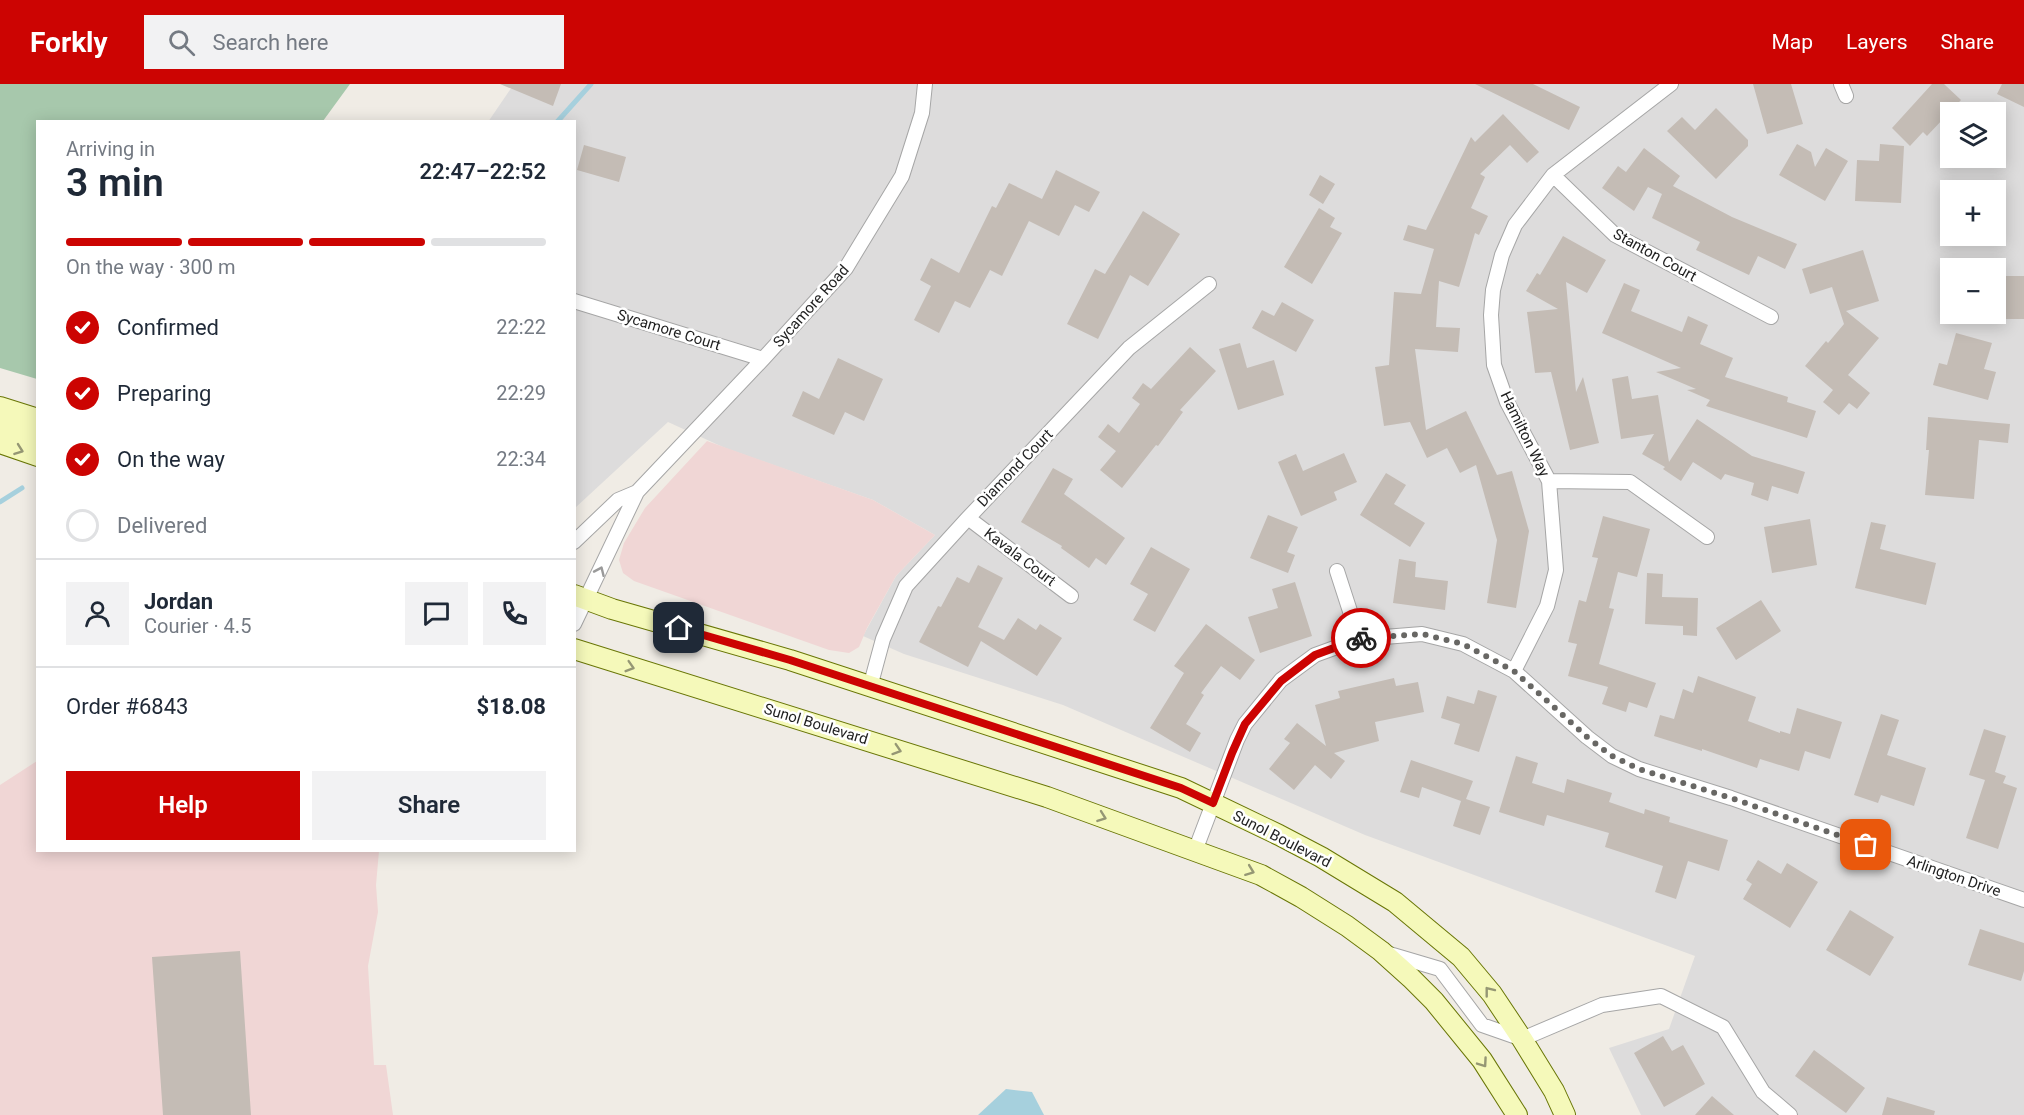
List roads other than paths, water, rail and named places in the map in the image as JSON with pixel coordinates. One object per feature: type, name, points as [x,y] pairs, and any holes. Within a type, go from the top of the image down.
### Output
[{"type":"main road","points":[[0,407],[36,418]]},
{"type":"main road","points":[[0,427],[36,437]]},
{"type":"main road","points":[[0,443],[36,455]]},
{"type":"main road","name":"Sunol Boulevard","points":[[581,597],[612,609],[790,660],[1181,788],[1321,858],[1395,902],[1461,957],[1492,994],[1522,1039],[1554,1091],[1565,1115]]},
{"type":"main road","name":"Sunol Boulevard","points":[[576,650],[1047,798],[1261,875],[1347,926],[1381,951],[1434,1001],[1482,1060],[1517,1115]]},
{"type":"street","name":"Sycamore Road","points":[[576,616],[581,597],[637,492],[846,268],[902,176],[922,113],[925,84]]},
{"type":"street","name":"Hamilton Way","points":[[1514,671],[1547,606],[1556,570],[1549,481],[1507,402],[1494,365],[1491,315],[1493,290],[1502,255],[1515,225],[1553,175],[1671,84]]},
{"type":"street","name":"Stanton Court","points":[[1553,175],[1615,235],[1771,317]]},
{"type":"street","name":"Diamond Court","points":[[870,687],[883,639],[906,586],[1129,348],[1209,284]]},
{"type":"street","name":"Sycamore Court","points":[[576,302],[763,359]]},
{"type":"street","points":[[1549,481],[1630,482],[1707,537]]},
{"type":"street","name":"Sycamore Road","points":[[576,540],[618,500],[637,492]]},
{"type":"street","name":"Kavala Court","points":[[968,518],[1071,596]]},
{"type":"street","points":[[1337,571],[1359,639]]},
{"type":"street","name":"Arlington Drive","points":[[1195,851],[1233,748],[1245,724],[1281,681],[1315,655],[1359,639],[1422,634],[1463,644],[1514,671],[1587,737],[1612,756],[1639,769],[1731,798],[2024,900]]},
{"type":"street","name":"Sunol Boulevard","points":[[1381,951],[1440,969],[1482,1025],[1522,1039]]},
{"type":"street","points":[[1522,1039],[1602,1005],[1661,996],[1723,1027],[1763,1092],[1790,1115]]},
{"type":"water","points":[[1006,1089],[1032,1092],[1044,1115],[978,1115]]},
{"type":"waterway","points":[[559,120],[591,84]]},
{"type":"waterway","points":[[0,502],[22,488]]}]
